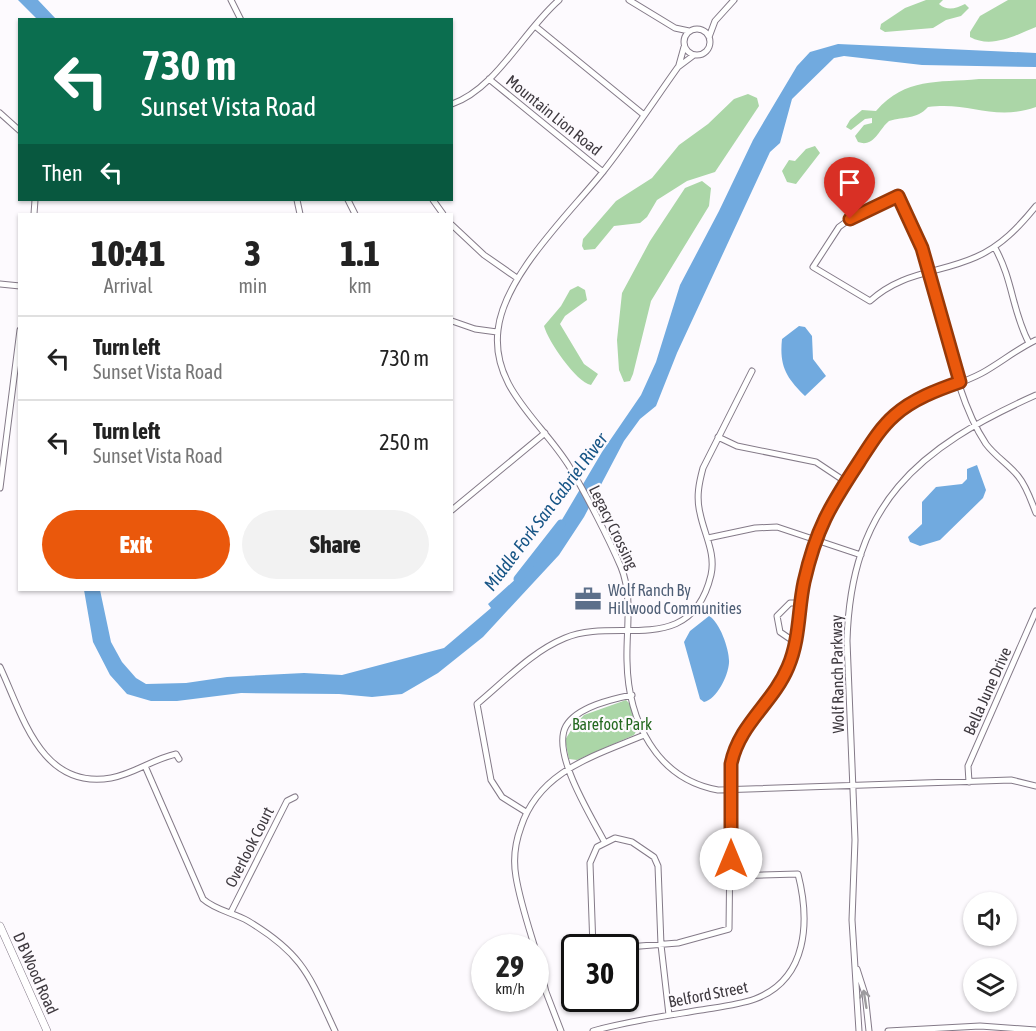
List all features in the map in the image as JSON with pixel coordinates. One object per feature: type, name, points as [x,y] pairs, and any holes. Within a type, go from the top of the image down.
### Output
[{"type":"main road","name":"D B Wood Road","points":[[0,927],[47,1031]]},
{"type":"street","points":[[231,0],[240,18]]},
{"type":"street","points":[[453,104],[466,98],[489,79],[559,0]]},
{"type":"street","points":[[629,0],[675,28],[689,31],[715,21],[735,0]]},
{"type":"street","points":[[699,29],[709,37],[715,21]]},
{"type":"street","points":[[535,26],[644,115]]},
{"type":"street","points":[[675,28],[684,44],[694,55]]},
{"type":"street","name":"Legacy Crossing","points":[[678,67],[689,31]]},
{"type":"street","name":"Legacy Crossing","points":[[709,37],[710,44],[706,52],[694,55],[678,67],[603,172],[517,278],[502,311],[497,332],[501,364],[511,391],[520,405],[545,433],[575,476],[626,582],[627,663],[632,695],[644,735],[652,751],[676,775],[708,789],[731,791],[1011,780],[1036,786]]},
{"type":"street","name":"Mountain Lion Road","points":[[489,79],[603,172]]},
{"type":"street","points":[[0,113],[18,129]]},
{"type":"street","points":[[1036,206],[994,248],[975,258],[928,271],[904,278],[885,287],[870,301],[813,267],[839,227],[850,219],[898,196],[922,248],[928,271],[960,382],[976,423],[987,445],[1025,485],[1036,513]]},
{"type":"street","points":[[453,226],[484,255],[517,278]]},
{"type":"street","points":[[994,248],[1009,276],[1018,323],[1029,343]]},
{"type":"street","points":[[0,284],[18,286]]},
{"type":"street","points":[[453,321],[475,329],[497,332]]},
{"type":"street","points":[[639,946],[691,941],[729,929],[731,764],[741,733],[780,682],[796,644],[801,603],[815,539],[824,518],[875,436],[895,414],[922,397],[980,374],[1036,340]]},
{"type":"street","points":[[0,488],[18,346]]},
{"type":"street","points":[[526,812],[502,797],[491,780],[477,704],[543,649],[566,637],[594,632],[658,630],[673,625],[694,609],[703,597],[711,574],[712,558],[700,513],[698,483],[718,437],[752,371]]},
{"type":"street","name":"Wolf Ranch Parkway","points":[[869,1031],[865,994],[857,968],[852,920],[854,786],[848,616],[852,585],[861,555],[886,503],[910,473],[930,455],[976,423],[1036,395]]},
{"type":"street","points":[[453,509],[545,433]]},
{"type":"street","points":[[718,437],[737,446],[816,462],[846,482]]},
{"type":"street","points":[[708,538],[766,526],[788,530],[861,555]]},
{"type":"street","points":[[796,644],[780,632],[777,616],[790,603],[801,603]]},
{"type":"street","name":"Bella June Drive","points":[[969,782],[968,766],[1036,612]]},
{"type":"street","points":[[0,667],[38,748],[58,768],[78,777],[113,778],[176,754],[179,759]]},
{"type":"street","points":[[604,841],[569,767],[562,746],[567,725],[580,713],[607,701],[632,695]]},
{"type":"street","points":[[531,934],[515,864],[515,848],[526,812],[545,786],[569,767],[644,735]]},
{"type":"street","points":[[144,765],[186,863],[207,902],[231,912],[272,936],[295,955],[303,965],[335,1031]]},
{"type":"street","name":"Overlook Court","points":[[231,912],[287,801],[295,797]]},
{"type":"street","points":[[593,934],[590,863],[594,851],[604,841],[623,839],[654,858],[659,870],[661,945],[669,1015]]},
{"type":"street","name":"Belford Street","points":[[592,1031],[744,1002],[772,990],[784,980],[794,967],[804,939],[803,892],[798,874],[731,876]]},
{"type":"street","name":"Wolf Ranch Parkway","points":[[857,968],[855,982],[860,1031]]},
{"type":"street","points":[[549,994],[561,1031]]},
{"type":"street","points":[[888,1031],[980,1026],[1036,1030]]},
{"type":"green space","points":[[926,0],[943,0],[939,4],[949,9],[965,4],[969,8],[961,16],[946,20],[933,28],[885,32],[880,29],[881,24],[905,8]]},
{"type":"green space","points":[[1008,0],[1036,0],[1036,27],[1004,40],[987,42],[970,37],[970,32],[980,16]]},
{"type":"green space","points":[[1036,79],[1036,107],[1021,111],[994,112],[957,107],[928,107],[915,116],[889,121],[876,137],[864,143],[858,142],[855,136],[864,125],[872,123],[872,118],[865,119],[851,130],[846,127],[850,120],[862,110],[876,111],[887,100],[911,87],[936,82]]},
{"type":"green space","points":[[748,94],[757,98],[759,106],[715,172],[687,181],[657,200],[647,217],[640,223],[614,226],[595,249],[584,250],[583,239],[616,201],[652,178],[679,145],[708,124],[734,99]]},
{"type":"green space","points":[[815,146],[820,153],[796,184],[787,182],[782,171],[789,160],[795,161],[806,149]]},
{"type":"green space","points":[[702,181],[711,188],[709,206],[651,301],[633,374],[630,381],[624,382],[619,370],[617,340],[622,293],[650,241],[685,188]]},
{"type":"green space","points":[[578,286],[585,290],[587,300],[565,316],[560,324],[584,364],[598,374],[591,385],[578,377],[563,360],[544,326],[561,306],[570,290]]},
{"type":"green space","name":"Barefoot Park","points":[[626,700],[630,704],[637,730],[634,735],[577,760],[569,759],[565,740],[584,715]]},
{"type":"water","points":[[18,0],[38,0],[55,18],[36,18]]},
{"type":"water","points":[[838,44],[1036,53],[1036,67],[922,65],[844,56],[834,58],[792,99],[780,143],[770,152],[677,353],[656,406],[640,419],[624,441],[584,517],[559,555],[483,637],[438,673],[402,694],[372,697],[339,694],[241,693],[177,701],[151,701],[127,694],[110,675],[93,642],[84,591],[100,591],[111,642],[122,662],[136,678],[146,684],[304,673],[342,675],[444,648],[491,608],[488,604],[530,566],[550,540],[602,452],[641,395],[656,362],[680,285],[753,140],[797,66],[810,52]]},
{"type":"water","points":[[799,326],[805,327],[812,336],[813,359],[826,376],[805,396],[789,377],[783,365],[781,349],[782,339]]},
{"type":"water","points":[[977,465],[986,490],[983,498],[940,540],[920,546],[910,542],[908,537],[922,524],[922,502],[936,487],[962,484],[967,479],[967,469]]},
{"type":"water","points":[[709,616],[717,624],[724,637],[729,663],[721,686],[709,700],[704,702],[700,699],[684,642],[690,631]]},
{"type":"waterway","name":"Middle Fork San Gabriel River","points":[[518,579],[561,524]]},
{"type":"place","name":"Wolf Ranch By Hillwood Communities","points":[[588,599]]},
{"type":"route","points":[[731,859],[733,752],[741,733],[780,682],[788,667],[798,639],[802,590],[815,539],[824,518],[832,502],[883,426],[906,406],[960,382],[922,248],[898,196],[850,219]]}]
